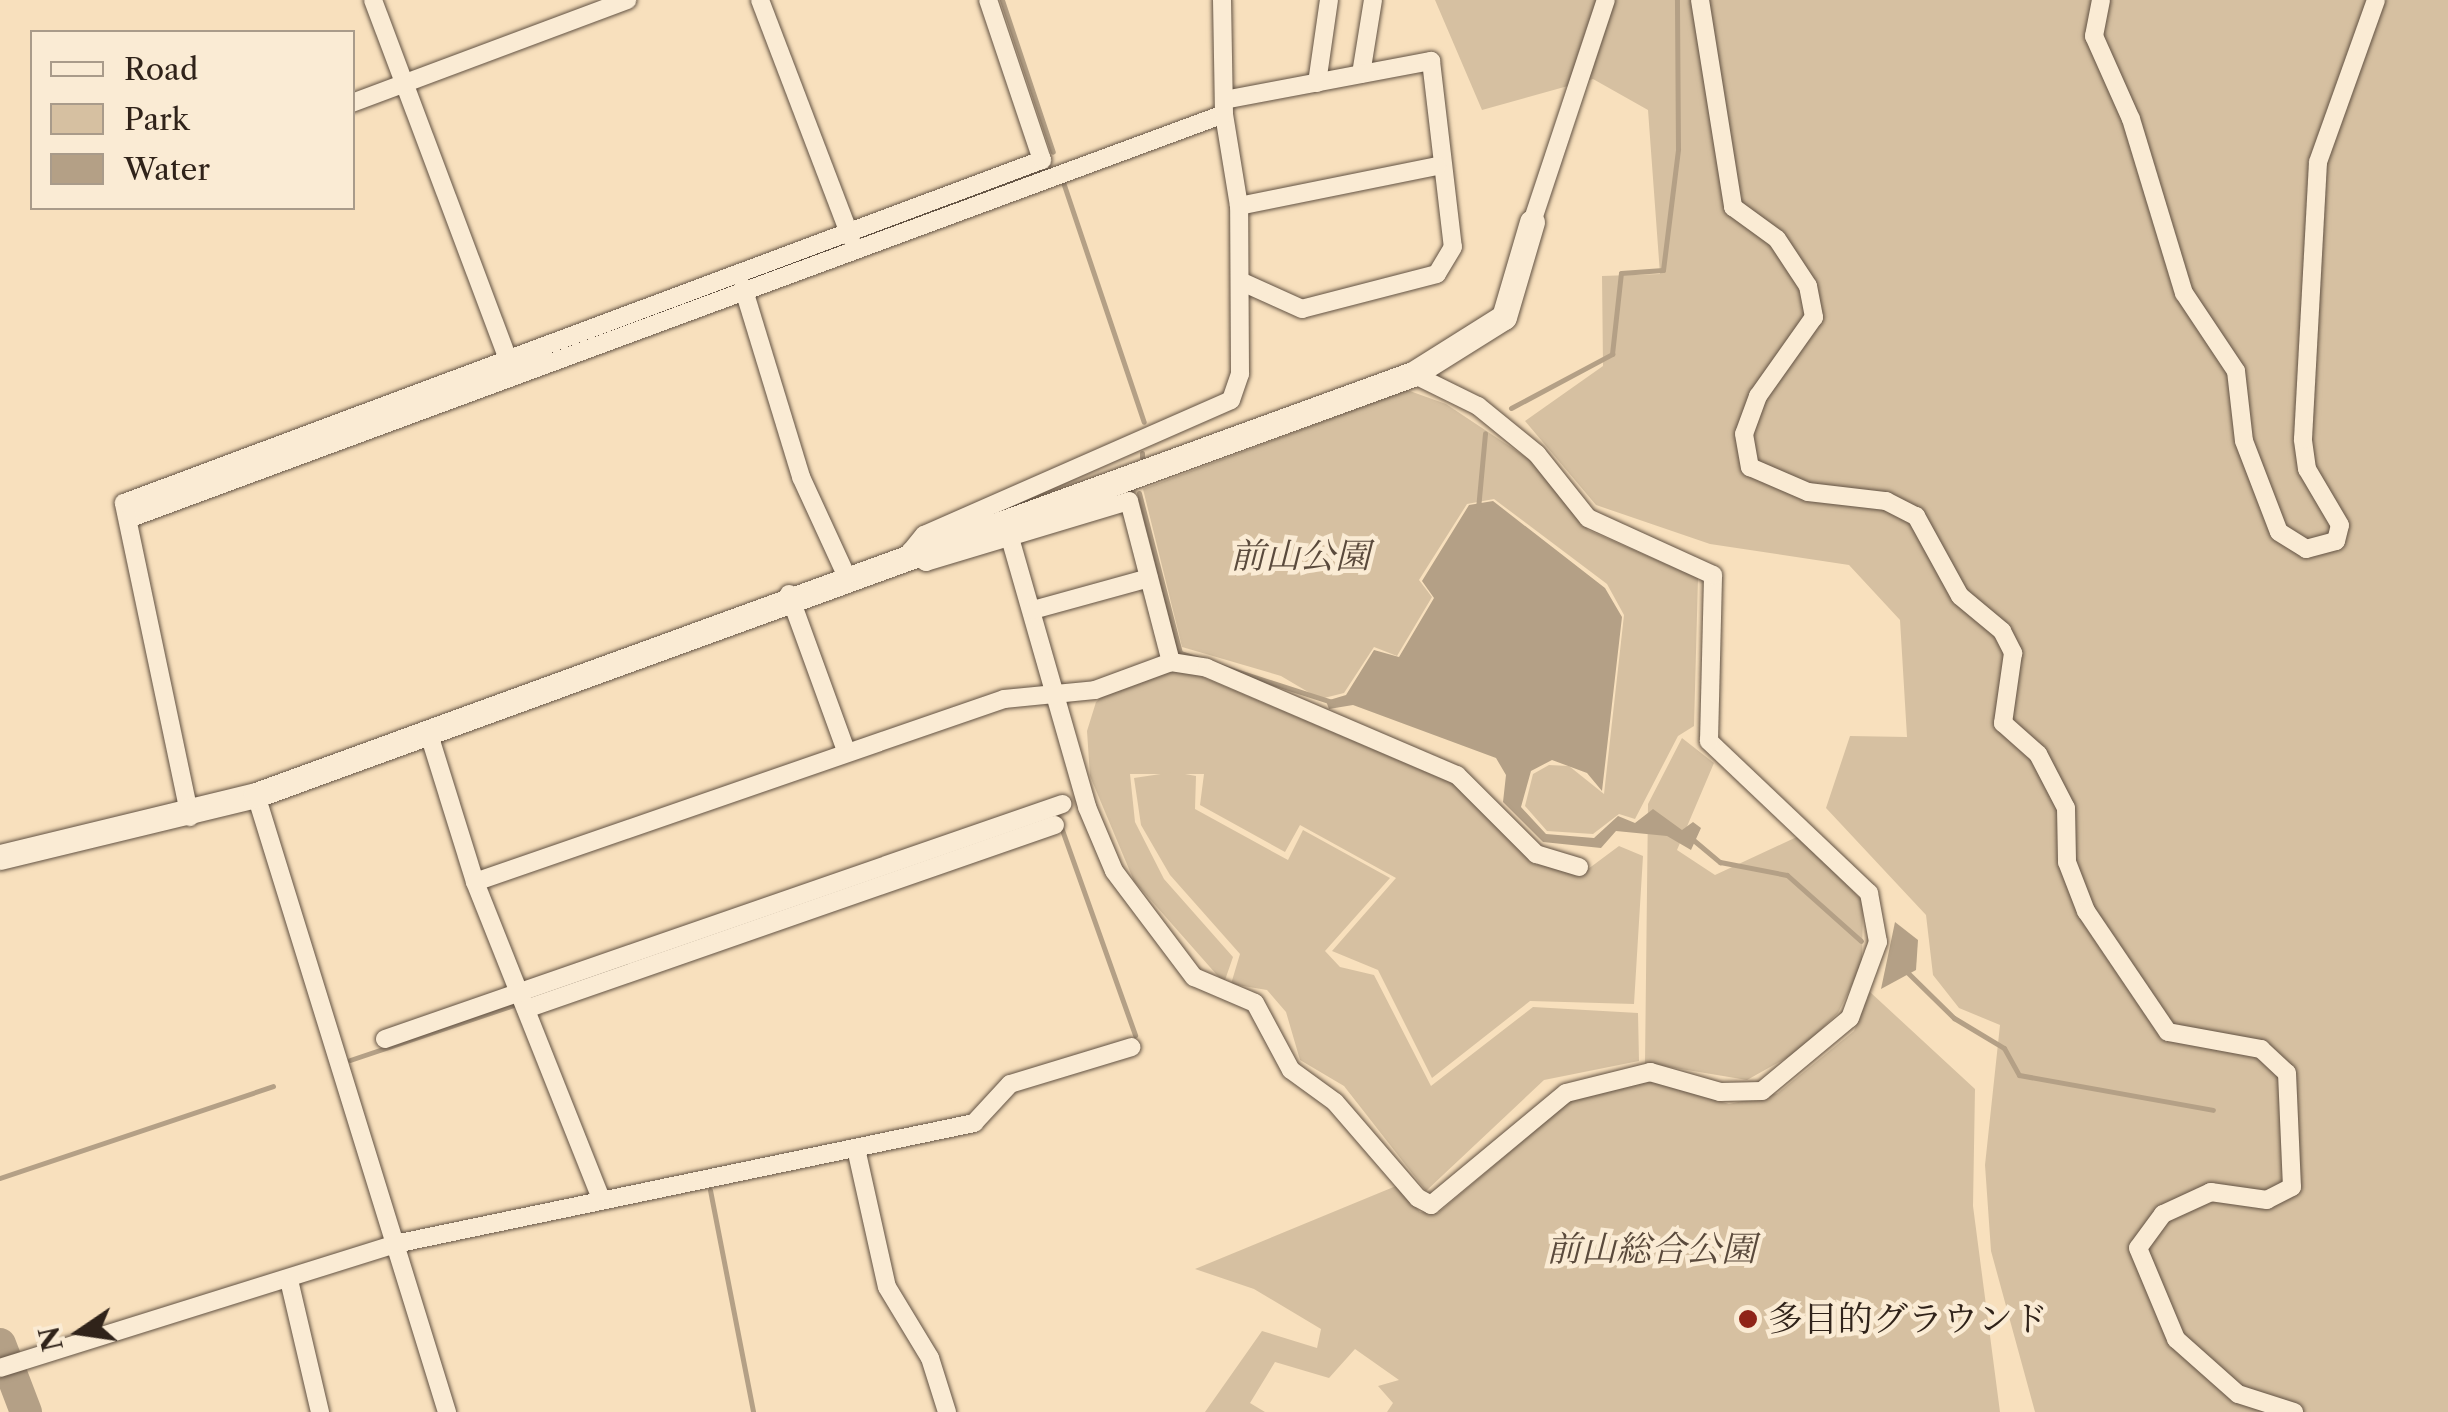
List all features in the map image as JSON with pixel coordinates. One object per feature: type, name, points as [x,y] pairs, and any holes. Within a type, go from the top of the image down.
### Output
[{"type":"street","points":[[373,0],[509,361]]},
{"type":"street","points":[[355,101],[628,0]]},
{"type":"street","points":[[760,0],[852,239]]},
{"type":"street","points":[[128,519],[743,287],[1042,160],[988,0]]},
{"type":"street","points":[[911,551],[924,535],[1231,400],[1240,282],[1239,206],[1224,107],[1222,0]]},
{"type":"street","points":[[1316,83],[1329,0]]},
{"type":"street","points":[[1362,74],[1373,0]]},
{"type":"street","points":[[0,856],[190,817],[256,795],[790,594],[1413,374],[1504,318],[1606,0]]},
{"type":"street","points":[[1700,0],[1732,206],[1776,239],[1808,286],[1814,317],[1758,396],[1744,434],[1750,467],[1808,492],[1886,501],[1916,516],[1960,596],[2002,631],[2012,654],[2004,724],[2038,754],[2066,808],[2067,862],[2086,911],[2168,1032],[2261,1049],[2287,1073],[2292,1188],[2267,1200],[2211,1192],[2163,1214],[2138,1248],[2176,1338],[2238,1394],[2294,1412]]},
{"type":"street","points":[[2101,0],[2094,36],[2131,119],[2184,292],[2236,371],[2244,441],[2279,532],[2306,549],[2336,541],[2340,524],[2307,469],[2303,438],[2318,162],[2376,0]]},
{"type":"street","points":[[190,817],[124,503],[509,361],[1224,107],[1316,83],[1430,61],[1437,166],[1453,247],[1437,274],[1302,309],[1240,282]]},
{"type":"street","points":[[1239,206],[1437,166]]},
{"type":"street","points":[[743,287],[801,477],[847,576]]},
{"type":"street","points":[[1010,538],[1087,807],[1126,886],[1194,978],[1255,1002],[1291,1070],[1336,1102],[1431,1205],[1566,1093],[1650,1072],[1746,1096],[1822,1050],[1850,1018],[1878,942],[1870,892],[1709,741],[1713,575],[1588,518],[1537,454],[1478,406],[1413,374]]},
{"type":"street","points":[[911,551],[926,562],[1129,501],[1171,662]]},
{"type":"street","points":[[1033,610],[1149,578]]},
{"type":"street","points":[[790,594],[848,753]]},
{"type":"street","points":[[474,882],[1004,699],[1095,690],[1171,662],[1457,775],[1536,854],[1579,867]]},
{"type":"street","points":[[428,731],[474,882],[601,1198]]},
{"type":"street","points":[[256,795],[447,1412]]},
{"type":"street","points":[[385,1039],[523,1001],[1062,804]]},
{"type":"street","points":[[661,952],[1055,825]]},
{"type":"street","points":[[7,1366],[395,1244],[601,1198],[857,1154],[974,1122],[1010,1084],[1132,1048]]},
{"type":"street","points":[[857,1154],[887,1287],[930,1358],[948,1412]]},
{"type":"street","points":[[289,1280],[320,1412]]},
{"type":"green space","points":[[1435,0],[2448,0],[2448,1412],[2035,1412],[1991,1251],[1985,1165],[2000,1025],[1959,1008],[1933,975],[1926,915],[1826,808],[1850,736],[1907,737],[1900,620],[1849,565],[1710,544],[1596,505],[1525,421],[1603,366],[1602,276],[1660,274],[1648,110],[1593,79],[1482,110]]},
{"type":"green space","name":"前山公園","points":[[1407,390],[1446,404],[1530,460],[1588,530],[1698,578],[1694,726],[1678,736],[1635,819],[1619,814],[1593,834],[1547,831],[1525,806],[1533,774],[1549,765],[1569,766],[1604,794],[1624,615],[1607,584],[1494,499],[1467,504],[1419,580],[1432,597],[1397,656],[1374,647],[1344,693],[1320,699],[1281,676],[1182,647],[1143,489]]},
{"type":"green space","points":[[1166,670],[1198,675],[1459,786],[1534,864],[1584,872],[1619,846],[1643,856],[1634,1004],[1530,1001],[1432,1078],[1378,970],[1332,951],[1396,878],[1300,825],[1285,852],[1200,805],[1204,774],[1130,774],[1135,822],[1164,879],[1233,957],[1224,983],[1134,881],[1090,776],[1087,731],[1096,702],[1116,683]]},
{"type":"green space","points":[[1682,738],[1714,763],[1677,850],[1715,875],[1801,835],[1863,902],[1862,965],[1838,1013],[1799,1051],[1747,1080],[1645,1063],[1648,804]]},
{"type":"green space","points":[[1174,772],[1196,776],[1195,809],[1288,860],[1303,830],[1390,878],[1325,951],[1340,967],[1374,975],[1431,1086],[1533,1007],[1638,1013],[1639,1061],[1544,1080],[1426,1191],[1344,1086],[1300,1060],[1286,1012],[1267,990],[1231,984],[1240,954],[1170,875],[1141,825],[1134,778]]},
{"type":"green space","name":"前山総合公園","points":[[1870,992],[1975,1089],[1973,1206],[2000,1412],[1387,1412],[1393,1403],[1378,1386],[1399,1380],[1355,1349],[1329,1378],[1275,1362],[1250,1403],[1265,1412],[1205,1412],[1262,1331],[1317,1348],[1321,1329],[1254,1289],[1195,1269],[1396,1186],[1420,1212],[1438,1213],[1572,1099],[1652,1080],[1729,1104],[1778,1093],[1854,1031]]},
{"type":"water","points":[[1493,501],[1605,588],[1622,617],[1602,791],[1587,773],[1552,760],[1531,771],[1521,807],[1546,834],[1594,838],[1618,816],[1635,823],[1653,809],[1682,830],[1693,822],[1701,828],[1691,850],[1667,836],[1616,831],[1601,848],[1543,842],[1503,802],[1506,775],[1496,758],[1353,705],[1329,709],[1326,701],[1346,695],[1374,650],[1399,657],[1434,598],[1422,581],[1469,505]]},
{"type":"water","points":[[1895,922],[1918,940],[1916,970],[1881,989]]},
{"type":"waterway","points":[[1002,0],[1053,152]]},
{"type":"waterway","points":[[1511,408],[1612,354],[1621,273],[1663,270],[1678,149],[1677,0]]},
{"type":"waterway","points":[[1063,182],[1144,422]]},
{"type":"waterway","points":[[1478,509],[1485,433]]},
{"type":"waterway","points":[[1139,493],[1180,653],[1332,702]]},
{"type":"waterway","points":[[1061,827],[1135,1035]]},
{"type":"waterway","points":[[1691,838],[1720,862],[1787,875],[1861,941]]},
{"type":"waterway","points":[[1907,972],[1954,1018],[2004,1048],[2019,1075],[2213,1110]]},
{"type":"waterway","points":[[350,1060],[513,1005]]},
{"type":"waterway","points":[[0,1178],[273,1086]]},
{"type":"waterway","points":[[710,1190],[753,1412]]},
{"type":"waterway","points":[[0,1344],[26,1412]]},
{"type":"place","name":"多目的グラウンド","points":[[1748,1319]]}]
